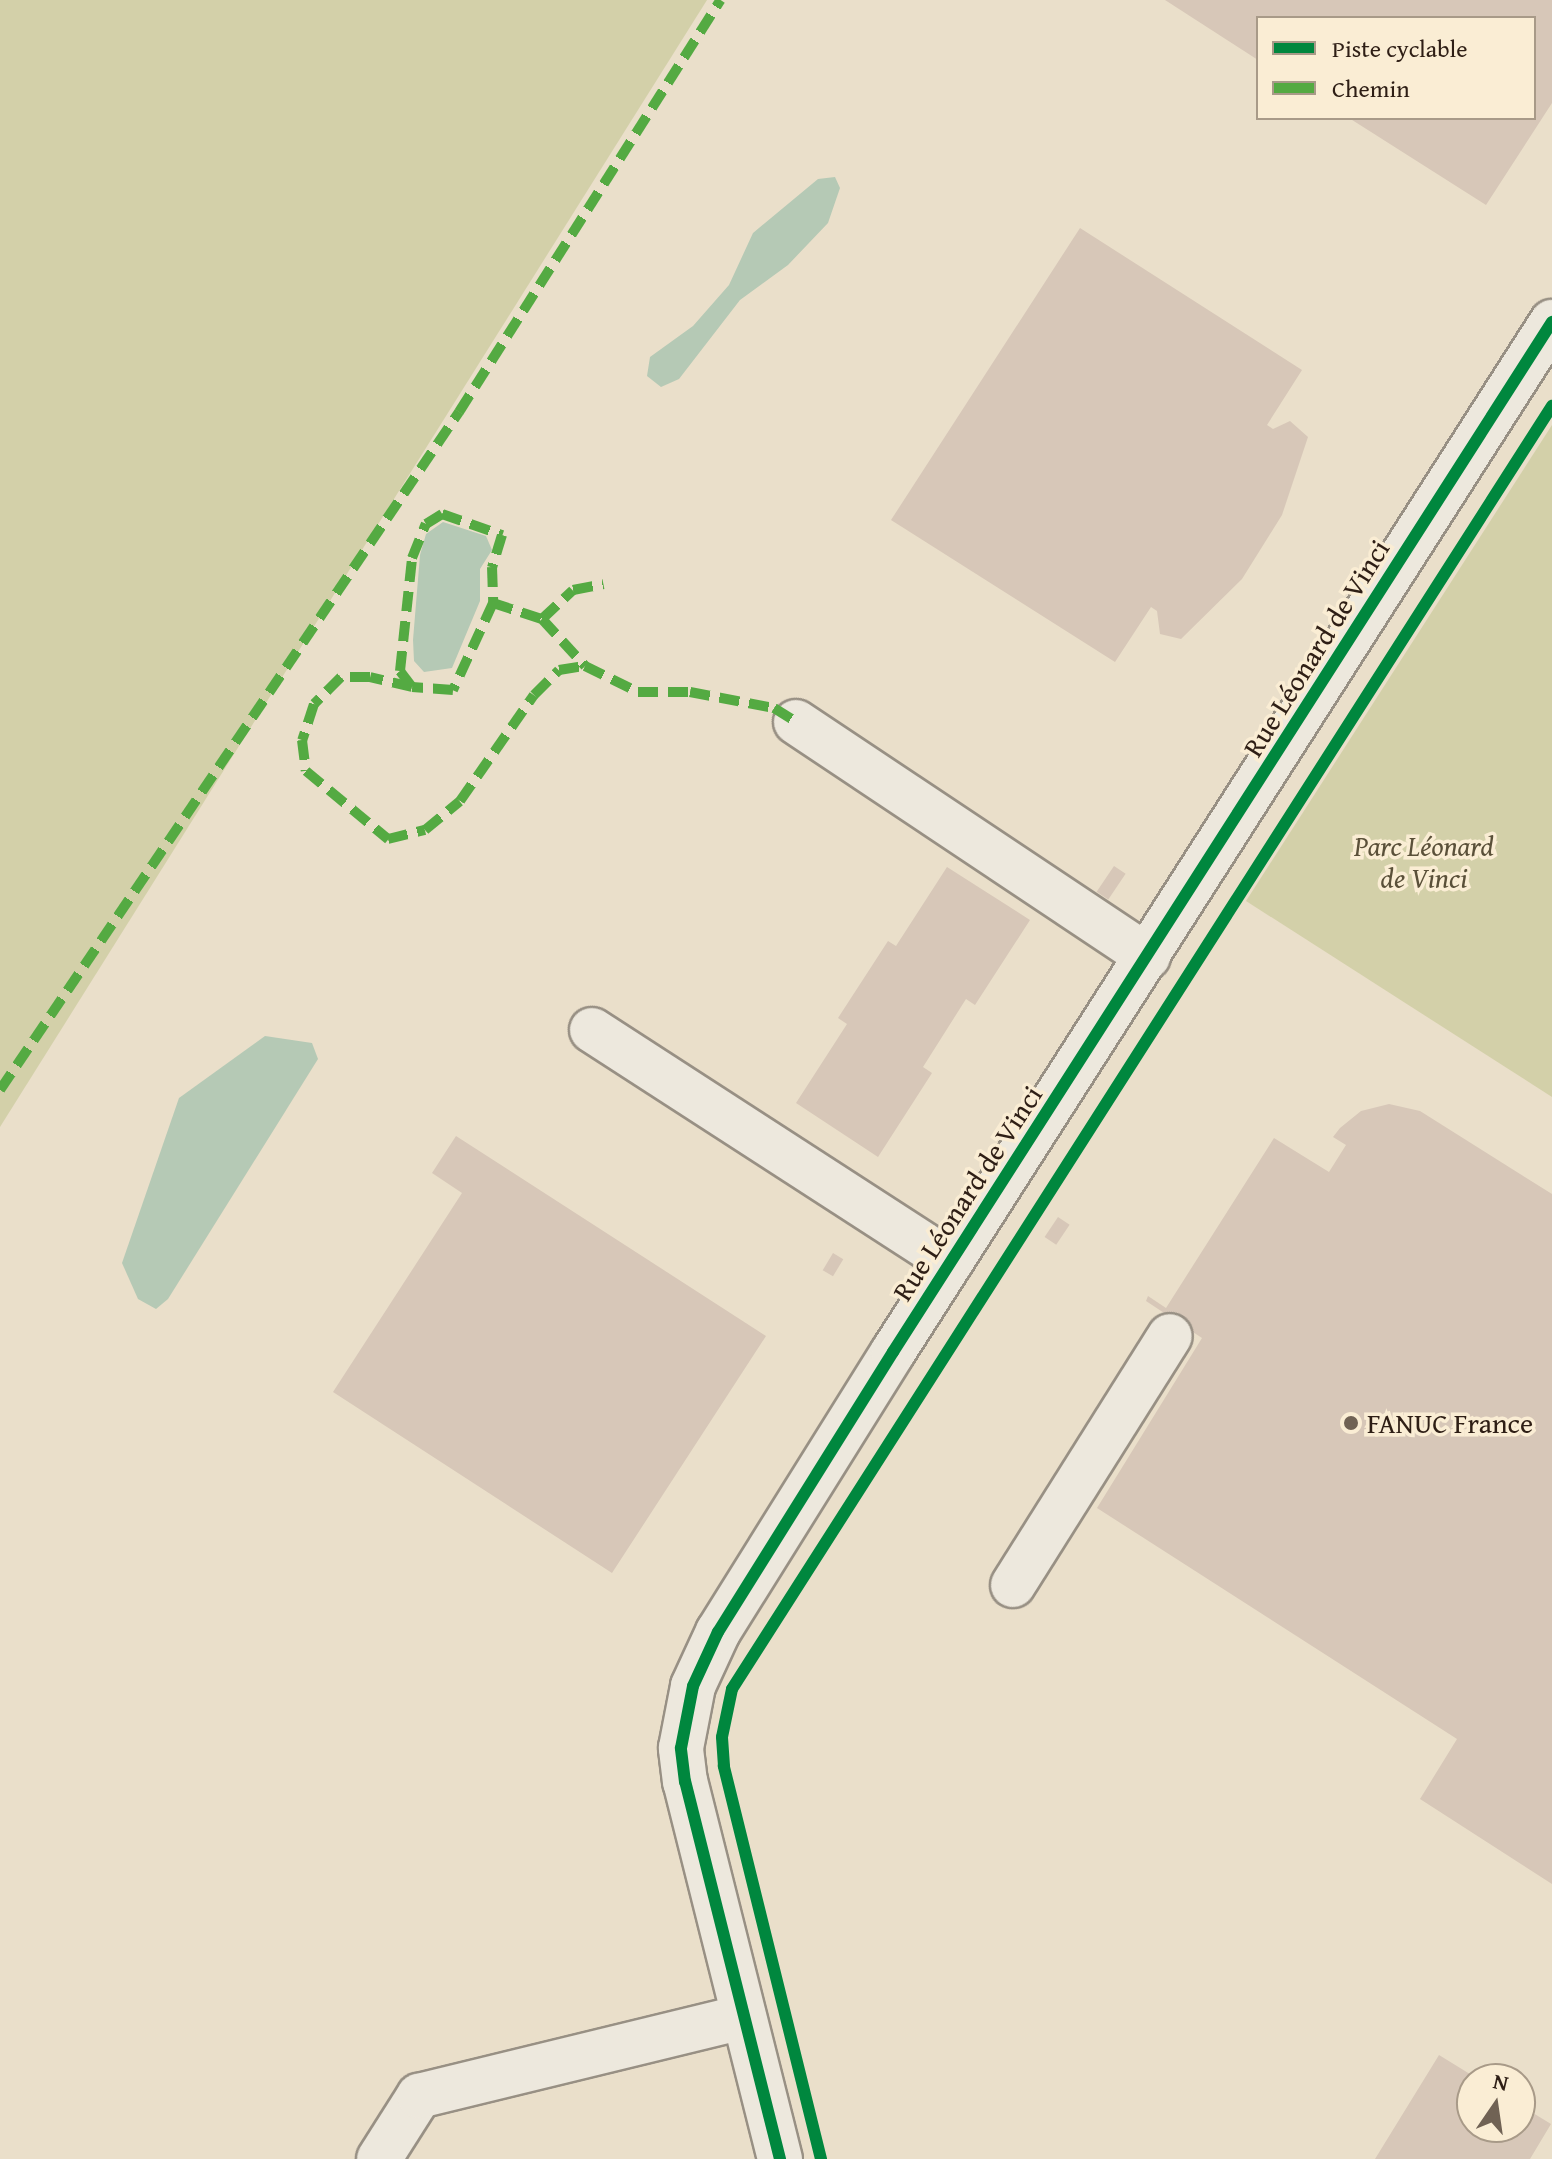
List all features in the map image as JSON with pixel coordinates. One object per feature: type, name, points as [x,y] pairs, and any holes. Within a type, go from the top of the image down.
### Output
[{"type":"street","name":"Rue Léonard de Vinci","points":[[780,2159],[685,1782],[681,1748],[687,1706],[718,1632],[1552,322]]},
{"type":"street","points":[[796,722],[1148,957]]},
{"type":"street","points":[[592,1030],[951,1262]]},
{"type":"street","points":[[1013,1585],[1170,1336]]},
{"type":"street","points":[[379,2159],[419,2096],[744,2017]]},
{"type":"green space","points":[[0,0],[707,0],[0,1127]]},
{"type":"green space","name":"Parc Léonard de Vinci","points":[[1552,425],[1552,1097],[1246,901]]},
{"type":"shaded area","points":[[835,177],[840,188],[828,223],[788,265],[740,300],[679,379],[661,387],[647,376],[650,357],[693,326],[729,285],[753,233],[818,179]]},
{"type":"shaded area","points":[[443,522],[486,536],[492,550],[480,569],[480,601],[452,668],[424,672],[414,661],[413,640],[420,555],[426,534]]},
{"type":"shaded area","points":[[265,1036],[312,1043],[318,1059],[168,1299],[156,1309],[138,1299],[122,1263],[179,1098]]},
{"type":"building","points":[[1165,0],[1552,0],[1552,103],[1486,205],[1352,120],[1536,120],[1536,16],[1256,16],[1256,59]]},
{"type":"building","points":[[1080,228],[1302,370],[1267,425],[1273,429],[1290,421],[1308,437],[1282,515],[1242,579],[1181,639],[1160,634],[1157,611],[1151,607],[1115,662],[891,520]]},
{"type":"building","points":[[1114,866],[1126,874],[1108,900],[1097,892]]},
{"type":"building","points":[[947,867],[1030,920],[975,1005],[966,999],[923,1067],[932,1073],[878,1157],[796,1103],[847,1024],[838,1018],[888,941],[896,946]]},
{"type":"building","name":"FANUC France","points":[[1389,1104],[1420,1111],[1552,1194],[1552,1884],[1420,1799],[1457,1739],[1097,1508],[1202,1338],[1146,1301],[1148,1296],[1166,1308],[1274,1138],[1329,1172],[1346,1145],[1333,1137],[1340,1128],[1361,1111]]},
{"type":"building","points":[[456,1136],[766,1336],[612,1573],[333,1392],[462,1193],[432,1173]]},
{"type":"building","points":[[1058,1217],[1070,1225],[1056,1245],[1045,1237]]},
{"type":"building","points":[[833,1253],[843,1259],[833,1276],[823,1270]]},
{"type":"building","points":[[1439,2055],[1456,2065],[1456,2143],[1536,2143],[1536,2115],[1551,2124],[1530,2159],[1375,2159]]},
{"type":"marked path","points":[[0,1090],[459,412],[720,0]]},
{"type":"marked path","points":[[493,603],[453,690],[412,687],[400,671],[412,558],[426,524],[442,514],[502,535],[492,567],[493,603],[542,619],[585,666],[638,692],[690,692],[774,708],[796,722]]},
{"type":"marked path","points":[[542,619],[573,590],[603,584]]},
{"type":"marked path","points":[[412,687],[370,677],[341,677],[314,704],[302,740],[306,771],[388,839],[425,830],[460,801],[534,695],[559,670],[585,666]]},
{"type":"cycle path","points":[[780,2159],[685,1782],[681,1748],[693,1686],[718,1632],[893,1352],[1552,322]]},
{"type":"cycle path","points":[[821,2159],[724,1766],[722,1737],[732,1689],[1552,406]]},
{"type":"place","name":"FANUC France","points":[[1351,1423]]}]
